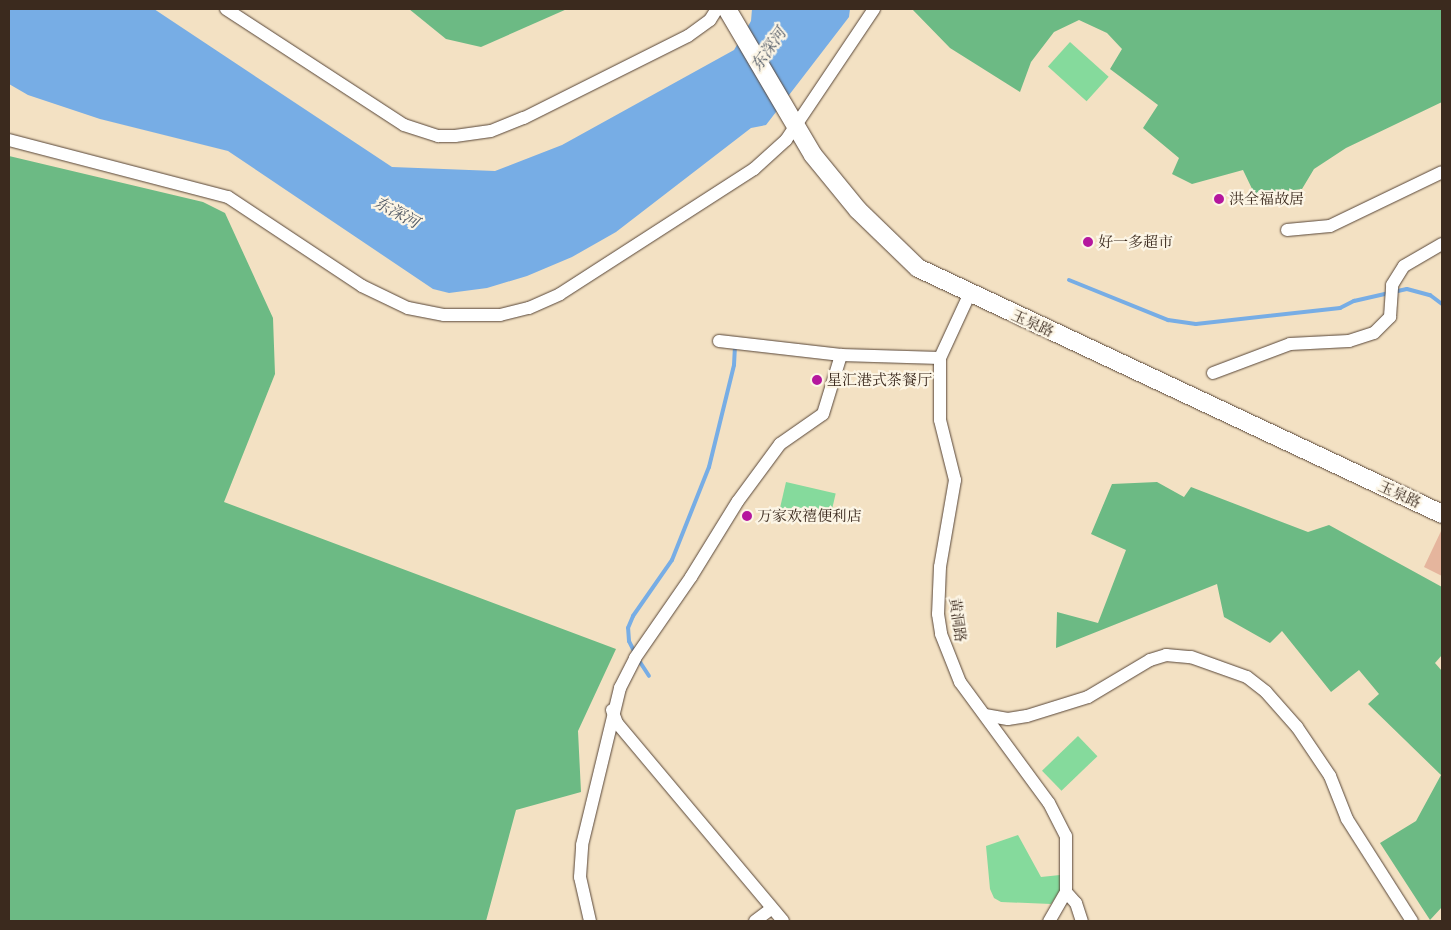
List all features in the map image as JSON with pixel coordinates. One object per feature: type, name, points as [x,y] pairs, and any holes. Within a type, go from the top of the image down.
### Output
[{"type":"street","points":[[226,9],[404,125],[438,136],[455,136],[491,131],[524,118],[694,32],[710,20],[717,9]]},
{"type":"street","name":"玉泉路","points":[[727,9],[795,127],[858,210],[918,268],[1442,514]]},
{"type":"street","points":[[9,140],[228,197],[385,298],[427,313],[483,317],[529,308],[594,274],[754,169],[774,152],[795,127],[874,9]]},
{"type":"street","points":[[1287,230],[1330,226],[1442,172]]},
{"type":"street","points":[[1213,373],[1290,344],[1362,338],[1383,326],[1390,317],[1392,285],[1404,266],[1442,244]]},
{"type":"street","name":"黄洞路","points":[[970,293],[940,358],[940,420],[955,480],[940,567],[938,614],[941,634],[960,682],[1061,825],[1068,858],[1066,892],[1050,921]]},
{"type":"street","points":[[719,341],[841,355],[940,358]]},
{"type":"street","points":[[590,921],[580,862],[612,710],[635,658],[691,577],[738,501],[780,444],[823,414],[841,355]]},
{"type":"street","points":[[985,715],[1008,719],[1027,716],[1088,697],[1150,660],[1166,654],[1191,657],[1247,677],[1266,692],[1297,727],[1330,776],[1347,819],[1412,921]]},
{"type":"street","points":[[612,710],[617,723],[783,921]]},
{"type":"street","points":[[1066,892],[1076,903],[1082,921]]},
{"type":"street","points":[[755,921],[771,909]]},
{"type":"green space","points":[[409,9],[567,9],[481,47],[446,39]]},
{"type":"green space","points":[[912,9],[1442,9],[1442,102],[1346,148],[1314,169],[1302,189],[1255,195],[1243,170],[1192,184],[1172,174],[1179,158],[1143,128],[1158,105],[1110,69],[1122,49],[1107,33],[1079,20],[1054,32],[1031,62],[1020,92],[950,48]]},
{"type":"green space","points":[[1070,42],[1109,77],[1087,101],[1048,67]]},
{"type":"green space","points":[[9,156],[203,202],[225,213],[273,318],[275,374],[224,502],[616,649],[578,731],[581,792],[516,810],[486,921],[9,921]]},
{"type":"green space","points":[[786,482],[836,493],[829,522],[779,510]]},
{"type":"green space","points":[[1157,482],[1184,497],[1191,487],[1308,532],[1329,525],[1442,587],[1442,655],[1435,663],[1442,671],[1442,907],[1430,920],[1380,843],[1416,821],[1441,775],[1368,704],[1379,694],[1359,670],[1331,692],[1282,631],[1270,643],[1224,617],[1217,584],[1056,648],[1057,612],[1098,623],[1126,550],[1091,534],[1112,484]]},
{"type":"green space","points":[[1078,736],[1097,756],[1061,791],[1042,771]]},
{"type":"green space","points":[[1018,835],[1041,877],[1060,875],[1061,889],[1051,904],[1001,902],[994,898],[990,889],[986,846]]},
{"type":"water","name":"东深河","points":[[9,9],[154,9],[392,167],[495,171],[562,145],[734,50],[751,21],[752,9],[850,9],[849,17],[766,125],[751,128],[616,232],[572,257],[527,276],[487,288],[449,293],[433,289],[228,151],[100,119],[28,95],[9,84]]},
{"type":"building","points":[[1442,529],[1442,576],[1424,567]]},
{"type":"waterway","points":[[1069,280],[1168,320],[1196,324],[1340,308],[1354,301],[1407,289],[1430,295],[1442,304]]},
{"type":"waterway","points":[[635,653],[629,641],[628,628],[633,616],[672,560],[709,467],[734,365],[735,344]]},
{"type":"waterway","points":[[638,659],[649,676]]},
{"type":"place","name":"洪全福故居","points":[[1219,199]]},
{"type":"place","name":"好一多超市","points":[[1088,242]]},
{"type":"place","name":"星汇港式茶餐厅","points":[[817,380]]},
{"type":"place","name":"万家欢禧便利店","points":[[747,516]]}]
